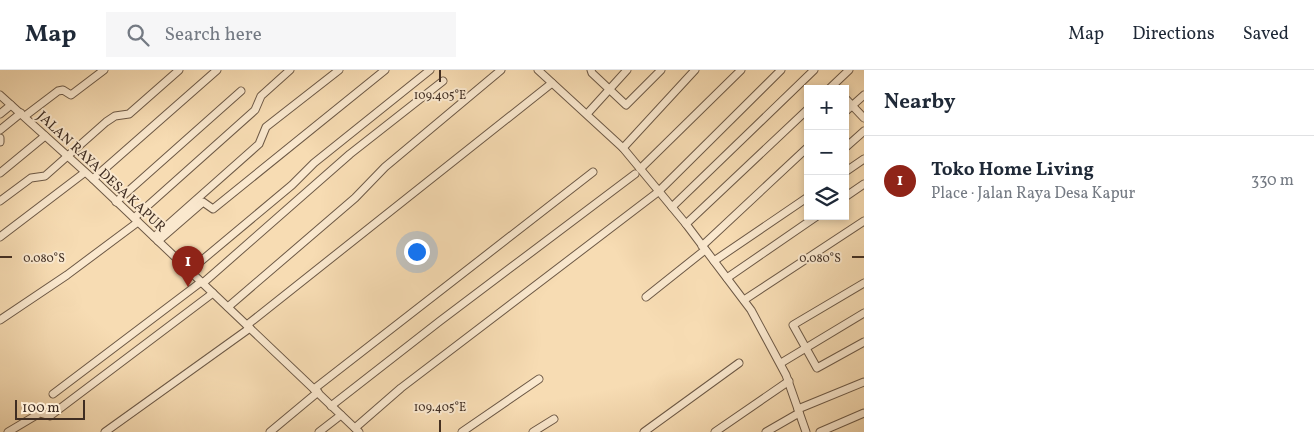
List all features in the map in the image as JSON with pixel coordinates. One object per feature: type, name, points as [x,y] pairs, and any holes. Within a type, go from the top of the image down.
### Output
[{"type":"street","points":[[0,130],[58,91],[63,90],[71,95],[104,70]]},
{"type":"street","points":[[0,201],[31,178],[45,176],[106,122],[115,116],[129,114],[179,70]]},
{"type":"street","points":[[93,179],[217,70]]},
{"type":"street","points":[[0,320],[67,276],[136,220],[255,110],[262,96],[290,70]]},
{"type":"street","points":[[156,239],[260,144],[266,127],[339,70]]},
{"type":"street","points":[[156,239],[203,202],[213,208],[385,70]]},
{"type":"street","points":[[189,270],[292,185],[314,163],[430,70]]},
{"type":"street","points":[[228,307],[356,198],[385,167],[501,70]]},
{"type":"street","points":[[592,70],[627,105],[661,70]]},
{"type":"street","points":[[587,114],[627,70]]},
{"type":"street","points":[[623,148],[695,70]]},
{"type":"street","points":[[332,406],[440,321],[638,172],[740,70]]},
{"type":"street","points":[[357,430],[401,388],[658,192],[782,70]]},
{"type":"street","points":[[672,207],[814,70]]},
{"type":"street","points":[[835,85],[850,70]]},
{"type":"street","points":[[543,72],[552,84],[623,148],[638,172],[672,207],[744,300],[764,331],[789,381],[806,432]]},
{"type":"street","points":[[53,394],[202,283],[350,154],[444,81]]},
{"type":"street","points":[[105,432],[249,326],[552,84]]},
{"type":"street","points":[[116,202],[241,91]]},
{"type":"street","points":[[849,108],[864,94]]},
{"type":"street","name":"JALAN RAYA DESA KAPUR","points":[[1,97],[23,115],[84,173],[93,179],[357,430]]},
{"type":"street","points":[[849,102],[864,118]]},
{"type":"street","points":[[0,114],[11,105]]},
{"type":"street","points":[[686,224],[804,113]]},
{"type":"street","points":[[849,144],[864,131]]},
{"type":"street","points":[[0,172],[45,136]]},
{"type":"street","points":[[646,297],[704,248],[804,151]]},
{"type":"street","points":[[849,169],[864,159]]},
{"type":"street","points":[[270,432],[316,391],[593,172]]},
{"type":"street","points":[[0,237],[84,173]]},
{"type":"street","points":[[849,194],[864,184]]},
{"type":"street","points":[[714,261],[804,200]]},
{"type":"street","points":[[727,278],[811,220]]},
{"type":"street","points":[[744,300],[864,221]]},
{"type":"street","points":[[864,283],[793,326],[817,368],[864,342]]},
{"type":"street","points":[[8,432],[40,413],[50,416],[213,293]]},
{"type":"street","points":[[780,362],[864,313]]},
{"type":"street","points":[[644,432],[739,362]]},
{"type":"street","points":[[462,432],[539,380]]},
{"type":"street","points":[[715,432],[789,381]]},
{"type":"street","points":[[766,432],[799,411],[864,382]]},
{"type":"street","points":[[820,432],[864,413]]},
{"type":"street","points":[[319,432],[342,415]]},
{"type":"street","points":[[533,432],[554,419]]},
{"type":"place","name":"Toko Home Living","points":[[188,287]]}]
